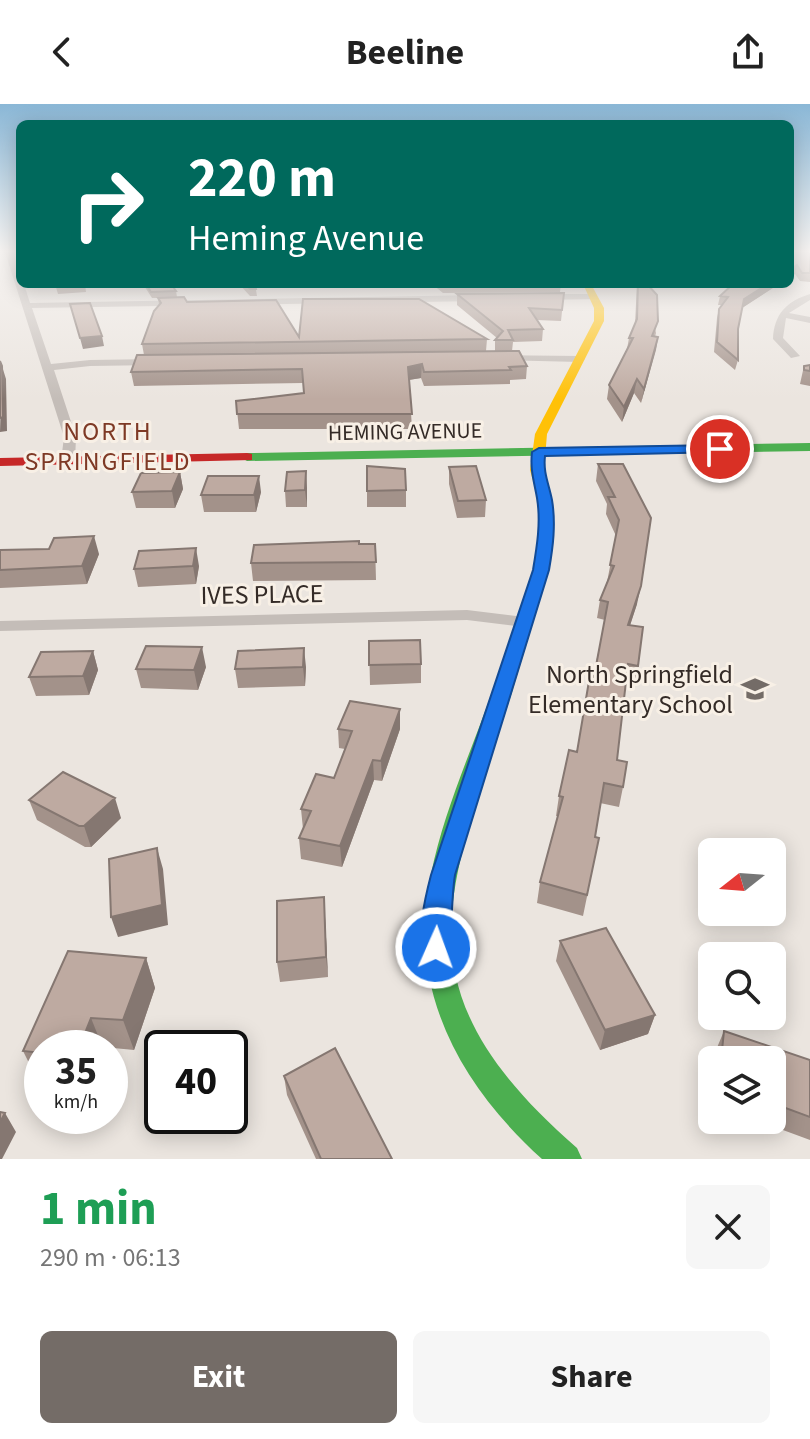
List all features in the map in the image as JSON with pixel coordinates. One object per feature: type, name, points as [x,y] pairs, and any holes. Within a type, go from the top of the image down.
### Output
[{"type":"street","points":[[25,301],[70,437],[68,461]]},
{"type":"street","points":[[27,306],[127,301]]},
{"type":"street","points":[[566,1159],[521,1122],[478,1069],[445,998],[436,948],[437,902],[541,570],[546,537],[545,499],[537,470],[539,452],[544,427],[599,321],[594,301]]},
{"type":"street","points":[[795,356],[778,339],[778,327],[783,315],[792,303],[797,301]]},
{"type":"street","points":[[783,315],[810,320]]},
{"type":"street","points":[[488,358],[580,359]]},
{"type":"street","points":[[47,368],[90,363],[169,362]]},
{"type":"street","name":"HEMING AVENUE","points":[[0,462],[810,447]]},
{"type":"street","name":"IVES PLACE","points":[[0,626],[467,615],[524,622]]},
{"type":"building","points":[[277,301],[299,337],[303,301],[423,301],[487,339],[142,344],[154,311],[161,303]]},
{"type":"building","points":[[466,301],[563,301],[562,310],[529,308],[543,329],[508,330],[513,340],[495,340],[503,331]]},
{"type":"building","points":[[638,301],[657,301],[658,321],[652,336],[658,337],[644,389],[637,379],[624,407],[609,385],[633,338],[629,338],[637,319]]},
{"type":"building","points":[[725,301],[744,301],[738,329],[738,360],[717,342],[719,309]]},
{"type":"building","points":[[90,303],[102,336],[80,338],[70,304]]},
{"type":"building","points":[[519,351],[527,366],[509,367],[511,370],[424,372],[422,364],[408,367],[412,414],[237,414],[236,401],[304,393],[302,369],[131,372],[137,355]]},
{"type":"building","points":[[0,361],[3,417],[0,418]]},
{"type":"building","points":[[598,464],[623,464],[651,518],[641,586],[628,625],[643,627],[638,666],[628,664],[617,760],[627,762],[623,787],[604,783],[595,837],[599,838],[587,895],[540,882],[563,797],[559,796],[569,750],[577,752],[589,681],[593,682],[608,602],[600,600],[614,566],[610,565],[619,520],[608,497],[615,497]]},
{"type":"building","points":[[367,466],[405,469],[406,490],[367,491]]},
{"type":"building","points":[[476,466],[486,500],[458,501],[449,467]]},
{"type":"building","points":[[306,471],[305,490],[285,491],[287,472]]},
{"type":"building","points":[[180,472],[172,491],[132,492],[141,473]]},
{"type":"building","points":[[208,476],[259,476],[254,495],[201,495]]},
{"type":"building","points":[[94,536],[82,566],[0,570],[0,550],[49,549],[54,538]]},
{"type":"building","points":[[359,541],[359,544],[375,544],[376,562],[251,563],[254,545]]},
{"type":"building","points":[[196,548],[193,566],[134,569],[139,551]]},
{"type":"building","points":[[420,640],[421,664],[369,665],[369,641]]},
{"type":"building","points":[[146,646],[202,647],[194,670],[136,669]]},
{"type":"building","points":[[304,648],[303,667],[235,669],[238,651]]},
{"type":"building","points":[[93,651],[83,676],[29,677],[41,652]]},
{"type":"building","points":[[350,701],[400,709],[381,761],[373,760],[340,846],[299,838],[311,811],[301,809],[316,774],[334,778],[352,731],[338,729]]},
{"type":"building","points":[[63,772],[115,798],[84,826],[29,800]]},
{"type":"building","points":[[157,848],[162,905],[111,917],[109,859]]},
{"type":"building","points":[[324,897],[326,957],[277,962],[277,901]]},
{"type":"building","points":[[606,928],[655,1015],[605,1030],[560,941]]},
{"type":"building","points":[[68,951],[146,958],[123,1020],[91,1018],[86,1030],[32,1030]]},
{"type":"building","points":[[724,1031],[768,1046],[722,1046]]},
{"type":"building","points":[[335,1048],[392,1159],[321,1159],[284,1076]]},
{"type":"building","points":[[786,1052],[810,1060],[810,1117],[786,1108]]},
{"type":"traffic: fast","points":[[247,457],[810,447]]},
{"type":"traffic: fast","points":[[503,689],[443,874],[437,917],[438,959],[447,997],[461,1034],[481,1069],[534,1131],[566,1159]]},
{"type":"traffic: slow","points":[[503,689],[541,570],[546,537],[545,499],[537,470],[541,434],[599,321],[596,301]]},
{"type":"traffic: jam","points":[[0,462],[247,457]]},
{"type":"place","name":"North Springfield Elementary School","points":[[755,689]]},
{"type":"district","name":"NORTH SPRINGFIELD","points":[[108,446]]},
{"type":"route","points":[[436,948],[437,902],[443,875],[541,570],[546,537],[545,499],[537,470],[539,452],[720,449]]}]
